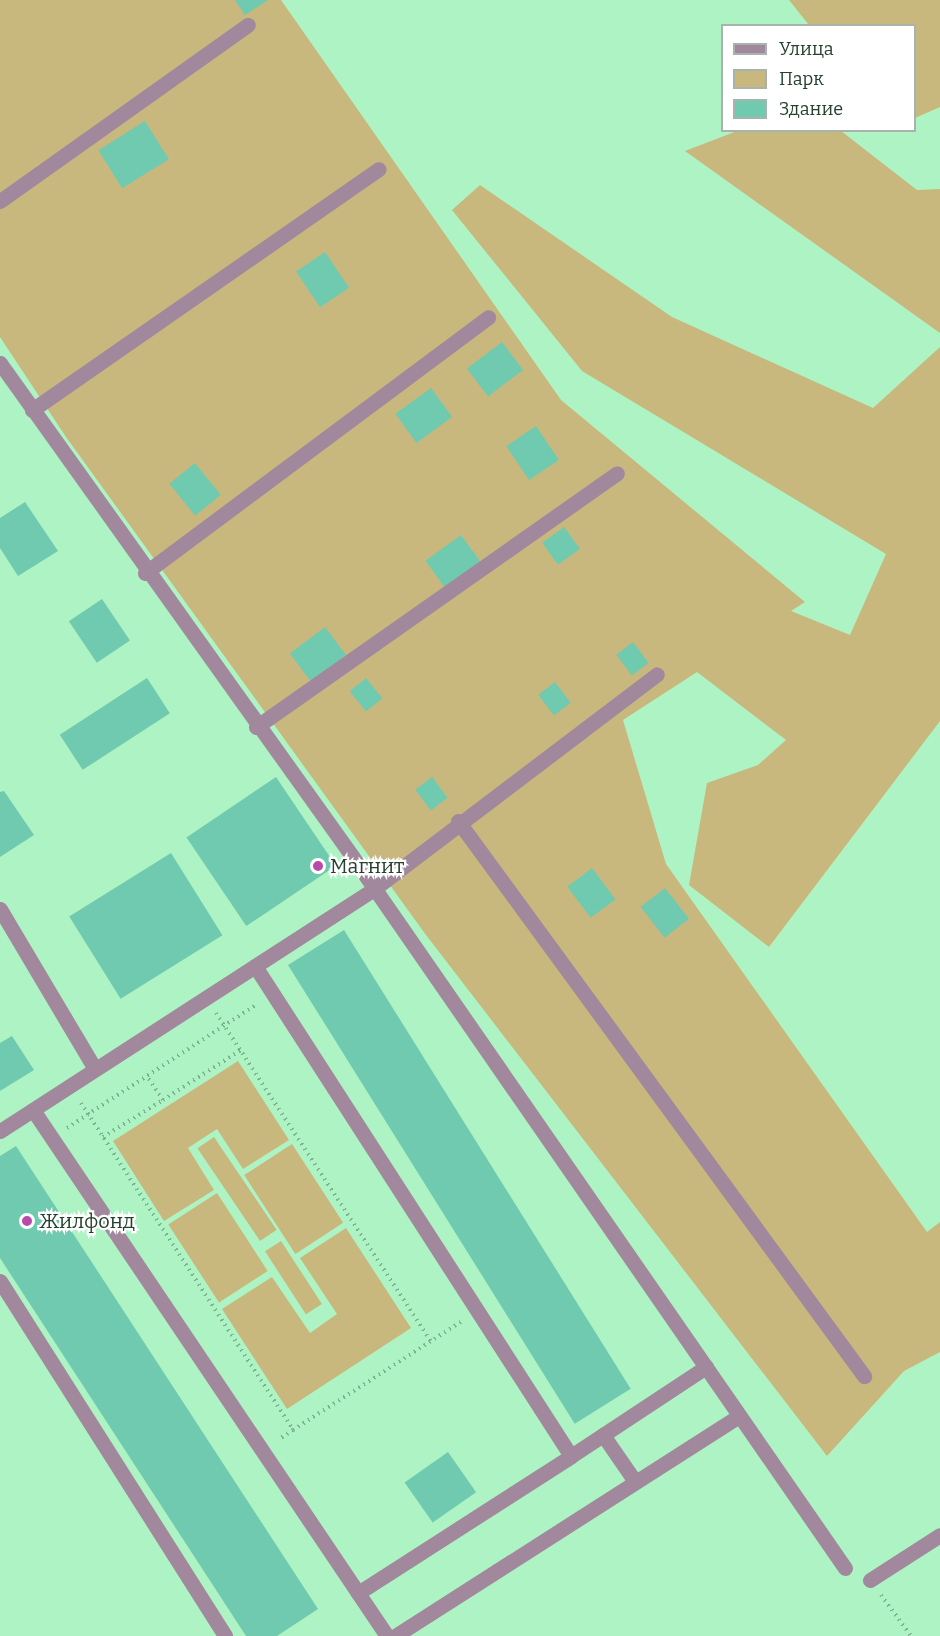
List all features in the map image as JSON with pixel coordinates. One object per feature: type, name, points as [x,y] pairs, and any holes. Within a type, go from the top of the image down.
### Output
[{"type":"street","points":[[0,201],[248,25]]},
{"type":"street","points":[[32,410],[379,169]]},
{"type":"street","points":[[145,573],[488,317]]},
{"type":"street","points":[[0,363],[145,573],[374,889],[845,1568]]},
{"type":"street","points":[[256,727],[617,473]]},
{"type":"street","points":[[0,1131],[374,889],[458,821],[657,674]]},
{"type":"street","points":[[458,821],[864,1376]]},
{"type":"street","points":[[0,909],[95,1070]]},
{"type":"street","points":[[255,966],[571,1456]]},
{"type":"street","points":[[33,1110],[387,1636]]},
{"type":"street","points":[[0,1281],[225,1636]]},
{"type":"street","points":[[358,1593],[706,1367]]},
{"type":"street","points":[[395,1636],[634,1480],[739,1416]]},
{"type":"street","points":[[603,1435],[634,1480]]},
{"type":"street","points":[[870,1580],[940,1535]]},
{"type":"path","points":[[52,1138],[273,994]]},
{"type":"path","points":[[206,997],[431,1341]]},
{"type":"path","points":[[103,1137],[241,1050]]},
{"type":"path","points":[[147,1076],[163,1100]]},
{"type":"path","points":[[71,1087],[294,1430]]},
{"type":"path","points":[[263,1449],[476,1312]]},
{"type":"green space","points":[[0,0],[281,0],[561,400],[805,602],[791,611],[850,635],[886,554],[582,371],[452,210],[480,185],[672,317],[873,408],[940,347],[940,721],[769,947],[689,885],[707,783],[758,765],[786,740],[697,672],[623,720],[666,864],[927,1232],[940,1222],[940,1352],[904,1371],[827,1456],[426,935],[66,437],[0,337]]},
{"type":"green space","points":[[789,0],[940,0],[940,107],[916,118],[916,24],[808,24]]},
{"type":"green space","points":[[734,132],[842,132],[917,190],[940,189],[940,333],[685,151]]},
{"type":"green space","points":[[238,1061],[289,1140],[243,1169],[217,1129],[188,1148],[214,1190],[164,1221],[113,1141]]},
{"type":"green space","points":[[214,1137],[277,1230],[260,1241],[197,1148]]},
{"type":"green space","points":[[292,1144],[343,1223],[295,1254],[244,1175]]},
{"type":"green space","points":[[217,1193],[268,1271],[219,1303],[168,1225]]},
{"type":"green space","points":[[346,1228],[411,1328],[287,1409],[222,1309],[272,1277],[310,1333],[337,1314],[300,1258]]},
{"type":"green space","points":[[281,1241],[322,1304],[306,1314],[265,1251]]},
{"type":"building","points":[[235,0],[268,0],[245,15]]},
{"type":"building","points":[[145,121],[169,159],[122,188],[98,150]]},
{"type":"building","points":[[325,252],[349,288],[320,307],[296,272]]},
{"type":"building","points":[[502,342],[523,370],[488,396],[467,368]]},
{"type":"building","points":[[431,388],[452,417],[417,443],[395,414]]},
{"type":"building","points":[[536,426],[559,460],[529,480],[506,446]]},
{"type":"building","points":[[195,463],[221,495],[195,516],[169,484]]},
{"type":"building","points":[[25,502],[58,551],[18,576],[0,548],[0,518]]},
{"type":"building","points":[[564,527],[580,549],[558,565],[542,543]]},
{"type":"building","points":[[461,535],[482,564],[447,590],[425,561]]},
{"type":"building","points":[[102,599],[130,640],[97,663],[69,621]]},
{"type":"building","points":[[325,627],[346,655],[311,681],[290,653]]},
{"type":"building","points":[[633,642],[649,663],[632,675],[616,655]]},
{"type":"building","points":[[147,678],[170,713],[83,770],[60,735]]},
{"type":"building","points":[[366,678],[382,698],[366,711],[350,691]]},
{"type":"building","points":[[555,682],[571,703],[554,715],[538,695]]},
{"type":"building","points":[[276,777],[336,866],[246,926],[186,837]]},
{"type":"building","points":[[432,777],[448,798],[431,810],[415,790]]},
{"type":"building","points":[[4,791],[34,835],[0,857],[0,792]]},
{"type":"building","points":[[171,853],[222,935],[121,999],[69,917]]},
{"type":"building","points":[[592,868],[615,899],[591,918],[567,887]]},
{"type":"building","points":[[665,888],[689,919],[665,938],[641,907]]},
{"type":"building","points":[[344,930],[631,1389],[575,1424],[288,965]]},
{"type":"building","points":[[12,1036],[34,1070],[0,1091],[0,1043]]},
{"type":"building","points":[[16,1146],[318,1609],[277,1636],[246,1636],[0,1258],[0,1156]]},
{"type":"building","points":[[448,1452],[476,1492],[433,1523],[405,1482]]},
{"type":"place","name":"Магнит","points":[[318,866]]},
{"type":"place","name":"Жилфонд","points":[[27,1221]]}]
